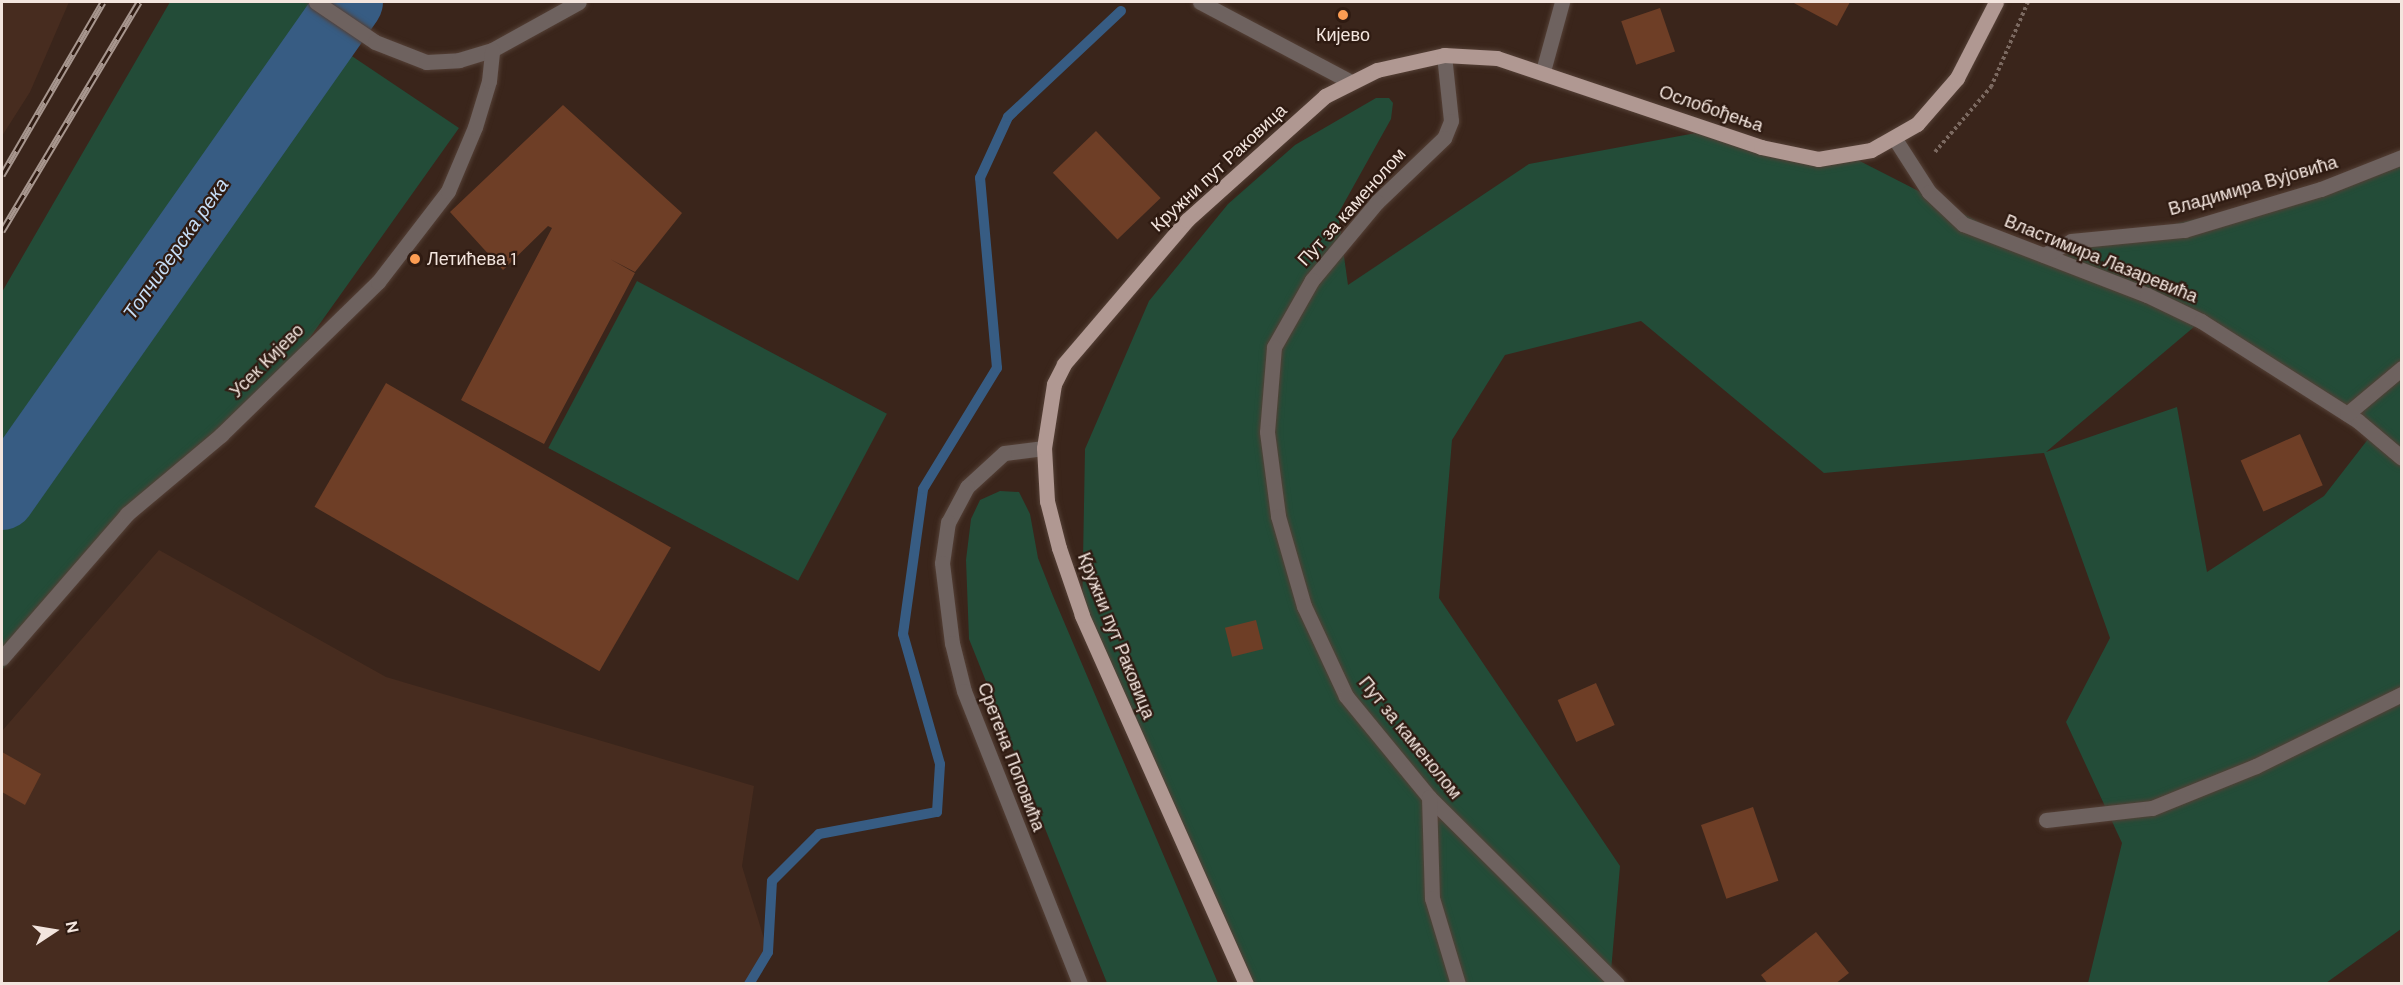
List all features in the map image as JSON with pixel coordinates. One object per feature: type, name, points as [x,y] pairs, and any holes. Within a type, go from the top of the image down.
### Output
[{"type":"main road","name":"Ослобођења","points":[[1349,81],[1394,63],[1444,55],[1497,58],[1791,156],[1818,159],[1848,155],[1895,139],[1939,104],[1996,2]]},
{"type":"main road","name":"Кружни пут Раковица","points":[[1246,984],[1082,615],[1047,501],[1044,448],[1054,384],[1117,297],[1187,220],[1325,96],[1349,81]]},
{"type":"street","points":[[316,2],[375,42],[426,62],[459,60],[492,50],[579,2]]},
{"type":"street","points":[[1200,2],[1349,81]]},
{"type":"street","points":[[1543,72],[1562,2]]},
{"type":"street","name":"Усек Кијево","points":[[2,658],[127,514],[221,435],[378,282],[448,191],[475,127],[489,81],[492,50]]},
{"type":"street","name":"Пут за каменолом","points":[[1444,55],[1451,121],[1444,138],[1377,202],[1312,280],[1274,347],[1267,432],[1278,516],[1304,606],[1346,696],[1429,797],[1617,984]]},
{"type":"street","name":"Властимира Лазаревића","points":[[1895,139],[1929,192],[1963,224],[2044,255],[2201,321],[2347,414],[2402,458]]},
{"type":"street","name":"Владимира Вујовића","points":[[2044,255],[2071,241],[2184,230],[2321,189],[2402,157]]},
{"type":"street","points":[[2347,414],[2402,368]]},
{"type":"street","name":"Сретена Поповића","points":[[1044,448],[1004,453],[967,486],[948,522],[942,563],[952,643],[964,691],[1080,984]]},
{"type":"street","points":[[2046,820],[2152,808],[2256,766],[2402,694]]},
{"type":"street","points":[[1429,797],[1432,898],[1458,984]]},
{"type":"shaded area","points":[[2,2],[69,2],[30,92],[2,136]]},
{"type":"shaded area","points":[[159,550],[386,677],[754,786],[742,866],[768,952],[749,983],[2,984],[2,731]]},
{"type":"green space","points":[[170,2],[336,2],[316,32],[459,128],[294,360],[127,514],[2,670],[2,292]]},
{"type":"green space","points":[[1376,98],[1389,98],[1393,103],[1391,119],[1338,214],[1348,285],[1529,164],[1712,130],[1818,159],[1848,155],[2044,255],[2321,189],[2401,157],[2401,929],[2326,983],[2088,983],[2122,843],[2066,722],[2110,638],[2044,453],[1824,473],[1641,321],[1505,355],[1452,440],[1439,598],[1620,866],[1610,983],[1246,983],[1082,615],[1085,449],[1149,301],[1228,204],[1295,145]],"holes":[[[2201,321],[2372,434],[2324,496],[2207,572],[2177,407],[2046,452]]]},
{"type":"green space","points":[[637,281],[887,414],[798,581],[548,448]]},
{"type":"green space","points":[[1000,491],[1019,492],[1030,514],[1038,558],[1053,596],[1218,983],[1107,983],[969,639],[966,560],[971,519],[980,500]]},
{"type":"building","points":[[1792,2],[1850,2],[1837,26]]},
{"type":"building","points":[[1660,8],[1675,51],[1636,65],[1621,21]]},
{"type":"building","points":[[563,105],[682,213],[635,272],[610,259],[635,273],[544,444],[461,400],[552,228],[548,226],[503,270],[450,212]]},
{"type":"building","points":[[1096,131],[1161,198],[1117,240],[1053,173]]},
{"type":"building","points":[[386,383],[671,547],[599,671],[314,507]]},
{"type":"building","points":[[2300,434],[2323,485],[2263,512],[2241,460]]},
{"type":"building","points":[[1256,620],[1263,649],[1232,657],[1225,628]]},
{"type":"building","points":[[1596,683],[1615,725],[1576,742],[1558,700]]},
{"type":"building","points":[[2,752],[41,774],[25,805],[2,792]]},
{"type":"building","points":[[1753,807],[1778,881],[1726,899],[1701,825]]},
{"type":"building","points":[[1816,932],[1849,973],[1835,984],[1768,984],[1761,975]]},
{"type":"waterway","name":"Топчидерска река","points":[[2,497],[350,2]]},
{"type":"waterway","points":[[749,984],[768,952],[772,881],[819,834],[937,812],[940,764],[903,634],[923,489],[997,368],[980,178],[1008,117],[1121,11]]},
{"type":"railway","points":[[2,175],[103,2]]},
{"type":"railway","points":[[2,231],[139,2]]},
{"type":"place","name":"Кијево","points":[[1343,15]]},
{"type":"place","name":"Летићева 1","points":[[415,259]]}]
